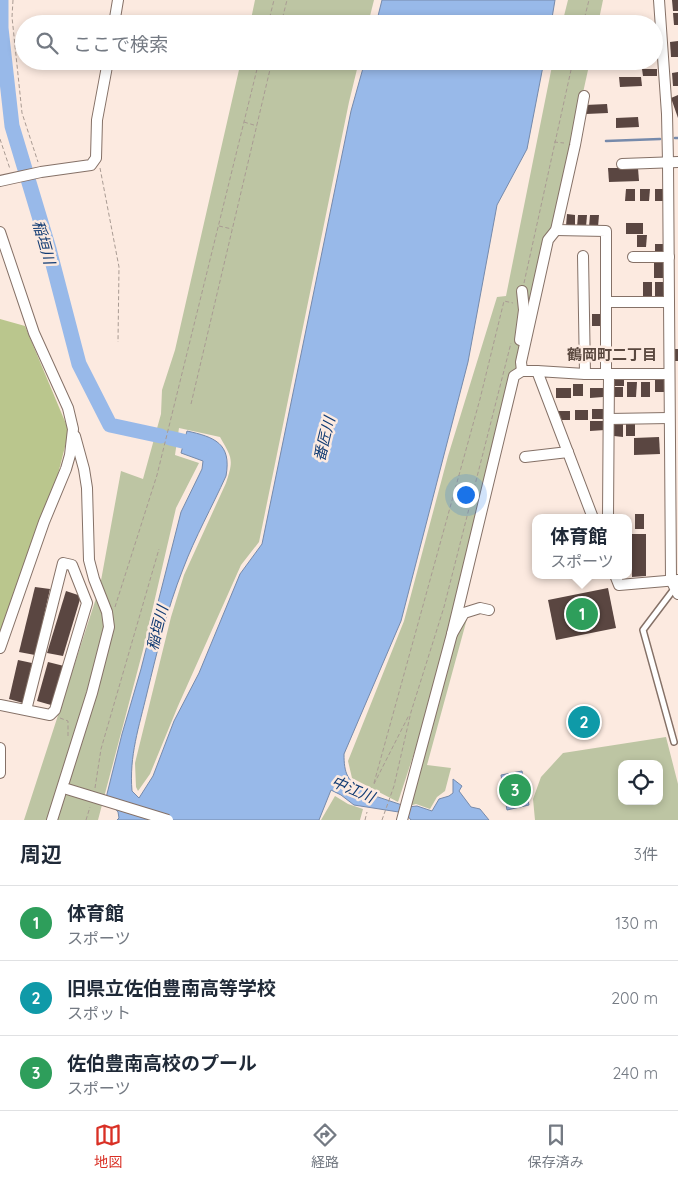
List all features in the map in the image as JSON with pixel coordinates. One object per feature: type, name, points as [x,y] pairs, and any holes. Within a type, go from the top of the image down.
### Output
[{"type":"street","points":[[116,15],[118,0]]},
{"type":"street","points":[[660,0],[661,15]]},
{"type":"street","points":[[617,579],[619,585],[675,586],[668,374],[669,257],[673,210],[673,162],[667,114],[663,49]]},
{"type":"street","points":[[0,181],[91,164],[96,158],[97,120],[106,70]]},
{"type":"street","points":[[402,820],[452,634],[521,362],[548,240],[556,230],[584,96]]},
{"type":"street","points":[[622,164],[673,162]]},
{"type":"street","points":[[556,230],[606,231],[609,419],[608,514]]},
{"type":"street","points":[[0,232],[34,333],[68,408],[84,469],[89,560],[107,612],[109,627],[65,789],[52,820]]},
{"type":"street","points":[[583,256],[585,374]]},
{"type":"street","points":[[633,257],[669,257]]},
{"type":"street","points":[[518,373],[524,310],[522,291]]},
{"type":"street","points":[[606,302],[669,302]]},
{"type":"street","points":[[518,373],[537,371],[585,374],[668,374]]},
{"type":"street","points":[[537,371],[591,514]]},
{"type":"street","points":[[609,419],[669,418]]},
{"type":"street","points":[[0,648],[44,522],[66,469],[73,429]]},
{"type":"street","points":[[525,457],[568,452]]},
{"type":"street","points":[[0,705],[50,715],[55,710],[87,603],[72,565],[63,563],[26,710]]},
{"type":"street","points":[[452,634],[464,613],[480,608],[489,610]]},
{"type":"street","points":[[0,748],[0,773]]},
{"type":"street","points":[[65,789],[168,820]]},
{"type":"lane","points":[[674,742],[643,630],[675,586]]},
{"type":"path","points":[[13,0],[12,17],[15,46]]},
{"type":"path","points":[[270,15],[274,0]]},
{"type":"path","points":[[283,15],[287,0]]},
{"type":"path","points":[[585,15],[589,0]]},
{"type":"path","points":[[18,70],[22,113],[41,172]]},
{"type":"path","points":[[115,608],[157,474],[257,70]]},
{"type":"path","points":[[191,404],[270,70]]},
{"type":"path","points":[[411,712],[375,784],[480,399],[504,300],[519,305],[571,70]]},
{"type":"path","points":[[244,122],[257,126]]},
{"type":"path","points":[[0,139],[13,178]]},
{"type":"path","points":[[554,142],[575,145]]},
{"type":"path","points":[[93,161],[99,164],[119,267],[118,342]]},
{"type":"path","points":[[218,226],[232,229]]},
{"type":"path","points":[[382,820],[394,786],[411,712],[444,607],[511,341]]},
{"type":"path","points":[[94,790],[101,749],[159,549]]},
{"type":"path","points":[[50,715],[68,721],[68,737]]},
{"type":"path","points":[[86,820],[90,808]]},
{"type":"path","points":[[365,820],[368,812]]},
{"type":"green space","points":[[255,0],[374,0],[370,15],[252,15]]},
{"type":"green space","points":[[568,0],[603,0],[600,15],[564,15]]},
{"type":"green space","points":[[239,70],[357,70],[259,542],[241,565],[150,774],[138,791],[136,787],[135,763],[171,617],[184,575],[226,483],[231,463],[229,454],[220,437],[179,428],[175,455],[199,463],[176,508],[143,650],[98,820],[24,820],[100,586],[121,471],[143,479],[161,414],[162,390],[175,350]]},
{"type":"green space","points":[[551,70],[588,70],[554,224],[456,602],[420,735],[398,802],[352,778],[348,761],[404,621],[448,456],[497,297],[506,296]]},
{"type":"green space","points":[[0,319],[25,326],[69,431],[55,486],[0,633]]},
{"type":"green space","points":[[464,615],[468,615],[427,765],[451,768],[445,791],[437,797],[430,809],[416,804],[409,806],[456,637]]},
{"type":"green space","points":[[666,737],[678,784],[678,820],[535,820],[533,799],[541,777],[563,753]]},
{"type":"green space","points":[[335,796],[348,804],[363,809],[360,820],[321,820]]},
{"type":"water","points":[[382,0],[555,0],[552,15],[378,15]]},
{"type":"water","points":[[362,70],[542,70],[527,149],[497,205],[468,362],[401,621],[344,754],[346,772],[350,780],[375,796],[408,807],[417,806],[432,811],[439,799],[453,793],[453,779],[462,786],[459,791],[471,807],[480,809],[489,820],[411,820],[405,813],[354,805],[331,790],[319,820],[117,820],[119,818],[118,812],[106,798],[181,512],[202,469],[203,461],[181,453],[187,431],[213,439],[219,443],[226,456],[226,476],[198,534],[177,584],[163,631],[133,754],[132,791],[139,798],[153,776],[174,721],[199,673],[240,574],[262,544],[351,111]]},
{"type":"water","points":[[522,771],[529,805],[507,810],[501,775]]},
{"type":"building","points":[[672,0],[678,0],[678,11],[673,11]]},
{"type":"building","points":[[673,13],[678,13],[678,25],[674,25]]},
{"type":"building","points":[[678,41],[678,57],[671,57],[670,42]]},
{"type":"building","points":[[642,70],[657,70],[657,76],[643,76]]},
{"type":"building","points":[[678,72],[678,86],[673,86],[672,73]]},
{"type":"building","points":[[619,77],[641,77],[642,86],[620,87]]},
{"type":"building","points":[[678,95],[678,118],[671,98]]},
{"type":"building","points":[[607,104],[608,113],[586,114],[585,105]]},
{"type":"building","points":[[638,117],[639,127],[616,128],[616,118]]},
{"type":"building","points":[[608,168],[638,168],[639,181],[609,182]]},
{"type":"building","points":[[626,189],[635,189],[635,201],[625,201]]},
{"type":"building","points":[[640,189],[650,189],[649,201],[640,201]]},
{"type":"building","points":[[655,189],[665,189],[665,201],[655,201]]},
{"type":"building","points":[[567,214],[575,215],[575,227],[566,226]]},
{"type":"building","points":[[578,215],[587,215],[586,227],[577,227]]},
{"type":"building","points":[[590,215],[599,215],[598,227],[589,227]]},
{"type":"building","points":[[626,223],[643,223],[643,234],[626,234]]},
{"type":"building","points":[[637,235],[647,235],[646,247],[637,247]]},
{"type":"building","points":[[655,244],[664,244],[664,255],[655,255]]},
{"type":"building","points":[[654,263],[664,263],[664,278],[654,278]]},
{"type":"building","points":[[643,282],[652,282],[652,298],[643,298]]},
{"type":"building","points":[[655,282],[665,282],[664,297],[655,298]]},
{"type":"building","points":[[592,314],[601,314],[601,326],[592,326]]},
{"type":"building","points":[[673,349],[678,349],[678,361],[673,361]]},
{"type":"building","points":[[611,376],[624,376],[624,386],[611,386]]},
{"type":"building","points":[[655,377],[665,377],[664,392],[655,392]]},
{"type":"building","points":[[627,382],[637,382],[636,397],[627,397]]},
{"type":"building","points":[[641,382],[650,382],[650,397],[641,397]]},
{"type":"building","points":[[573,384],[583,384],[583,396],[573,396]]},
{"type":"building","points":[[610,387],[623,387],[623,397],[610,397]]},
{"type":"building","points":[[556,388],[571,388],[571,398],[556,398]]},
{"type":"building","points":[[590,388],[603,388],[603,397],[590,398]]},
{"type":"building","points":[[592,409],[605,409],[605,419],[592,419]]},
{"type":"building","points":[[575,410],[588,410],[588,420],[575,420]]},
{"type":"building","points":[[557,411],[570,411],[570,420],[557,420]]},
{"type":"building","points":[[590,421],[605,421],[605,430],[590,431]]},
{"type":"building","points":[[614,421],[623,421],[623,437],[614,436]]},
{"type":"building","points":[[626,421],[635,421],[635,436],[626,436]]},
{"type":"building","points":[[659,437],[660,454],[634,455],[634,438]]},
{"type":"building","points":[[635,514],[644,514],[644,529],[635,529]]},
{"type":"building","points":[[632,534],[646,534],[646,576],[632,577]]},
{"type":"building","points":[[35,587],[50,589],[35,655],[19,652]]},
{"type":"building","points":[[608,588],[616,628],[556,640],[548,600]]},
{"type":"building","points":[[66,591],[81,596],[63,656],[47,653]]},
{"type":"building","points":[[18,660],[32,663],[23,703],[9,699]]},
{"type":"building","points":[[48,662],[64,666],[51,705],[37,701]]},
{"type":"waterway","name":"稲垣川","points":[[1,0],[1,28],[12,126],[49,249],[79,364],[110,425],[161,436]]},
{"type":"waterway","points":[[606,141],[660,139]]},
{"type":"waterway","name":"稲垣川","points":[[170,438],[195,444],[201,449]]},
{"type":"place","name":"体育館","points":[[582,614]]},
{"type":"place","name":"旧県立佐伯豊南高等学校","points":[[584,722]]},
{"type":"place","name":"佐伯豊南高校のプール","points":[[515,790]]},
{"type":"district","name":"鶴岡町二丁目","points":[[612,354]]},
{"type":"water label","name":"番匠川","points":[[324,439]]},
{"type":"water label","name":"中江川","points":[[353,789]]}]
